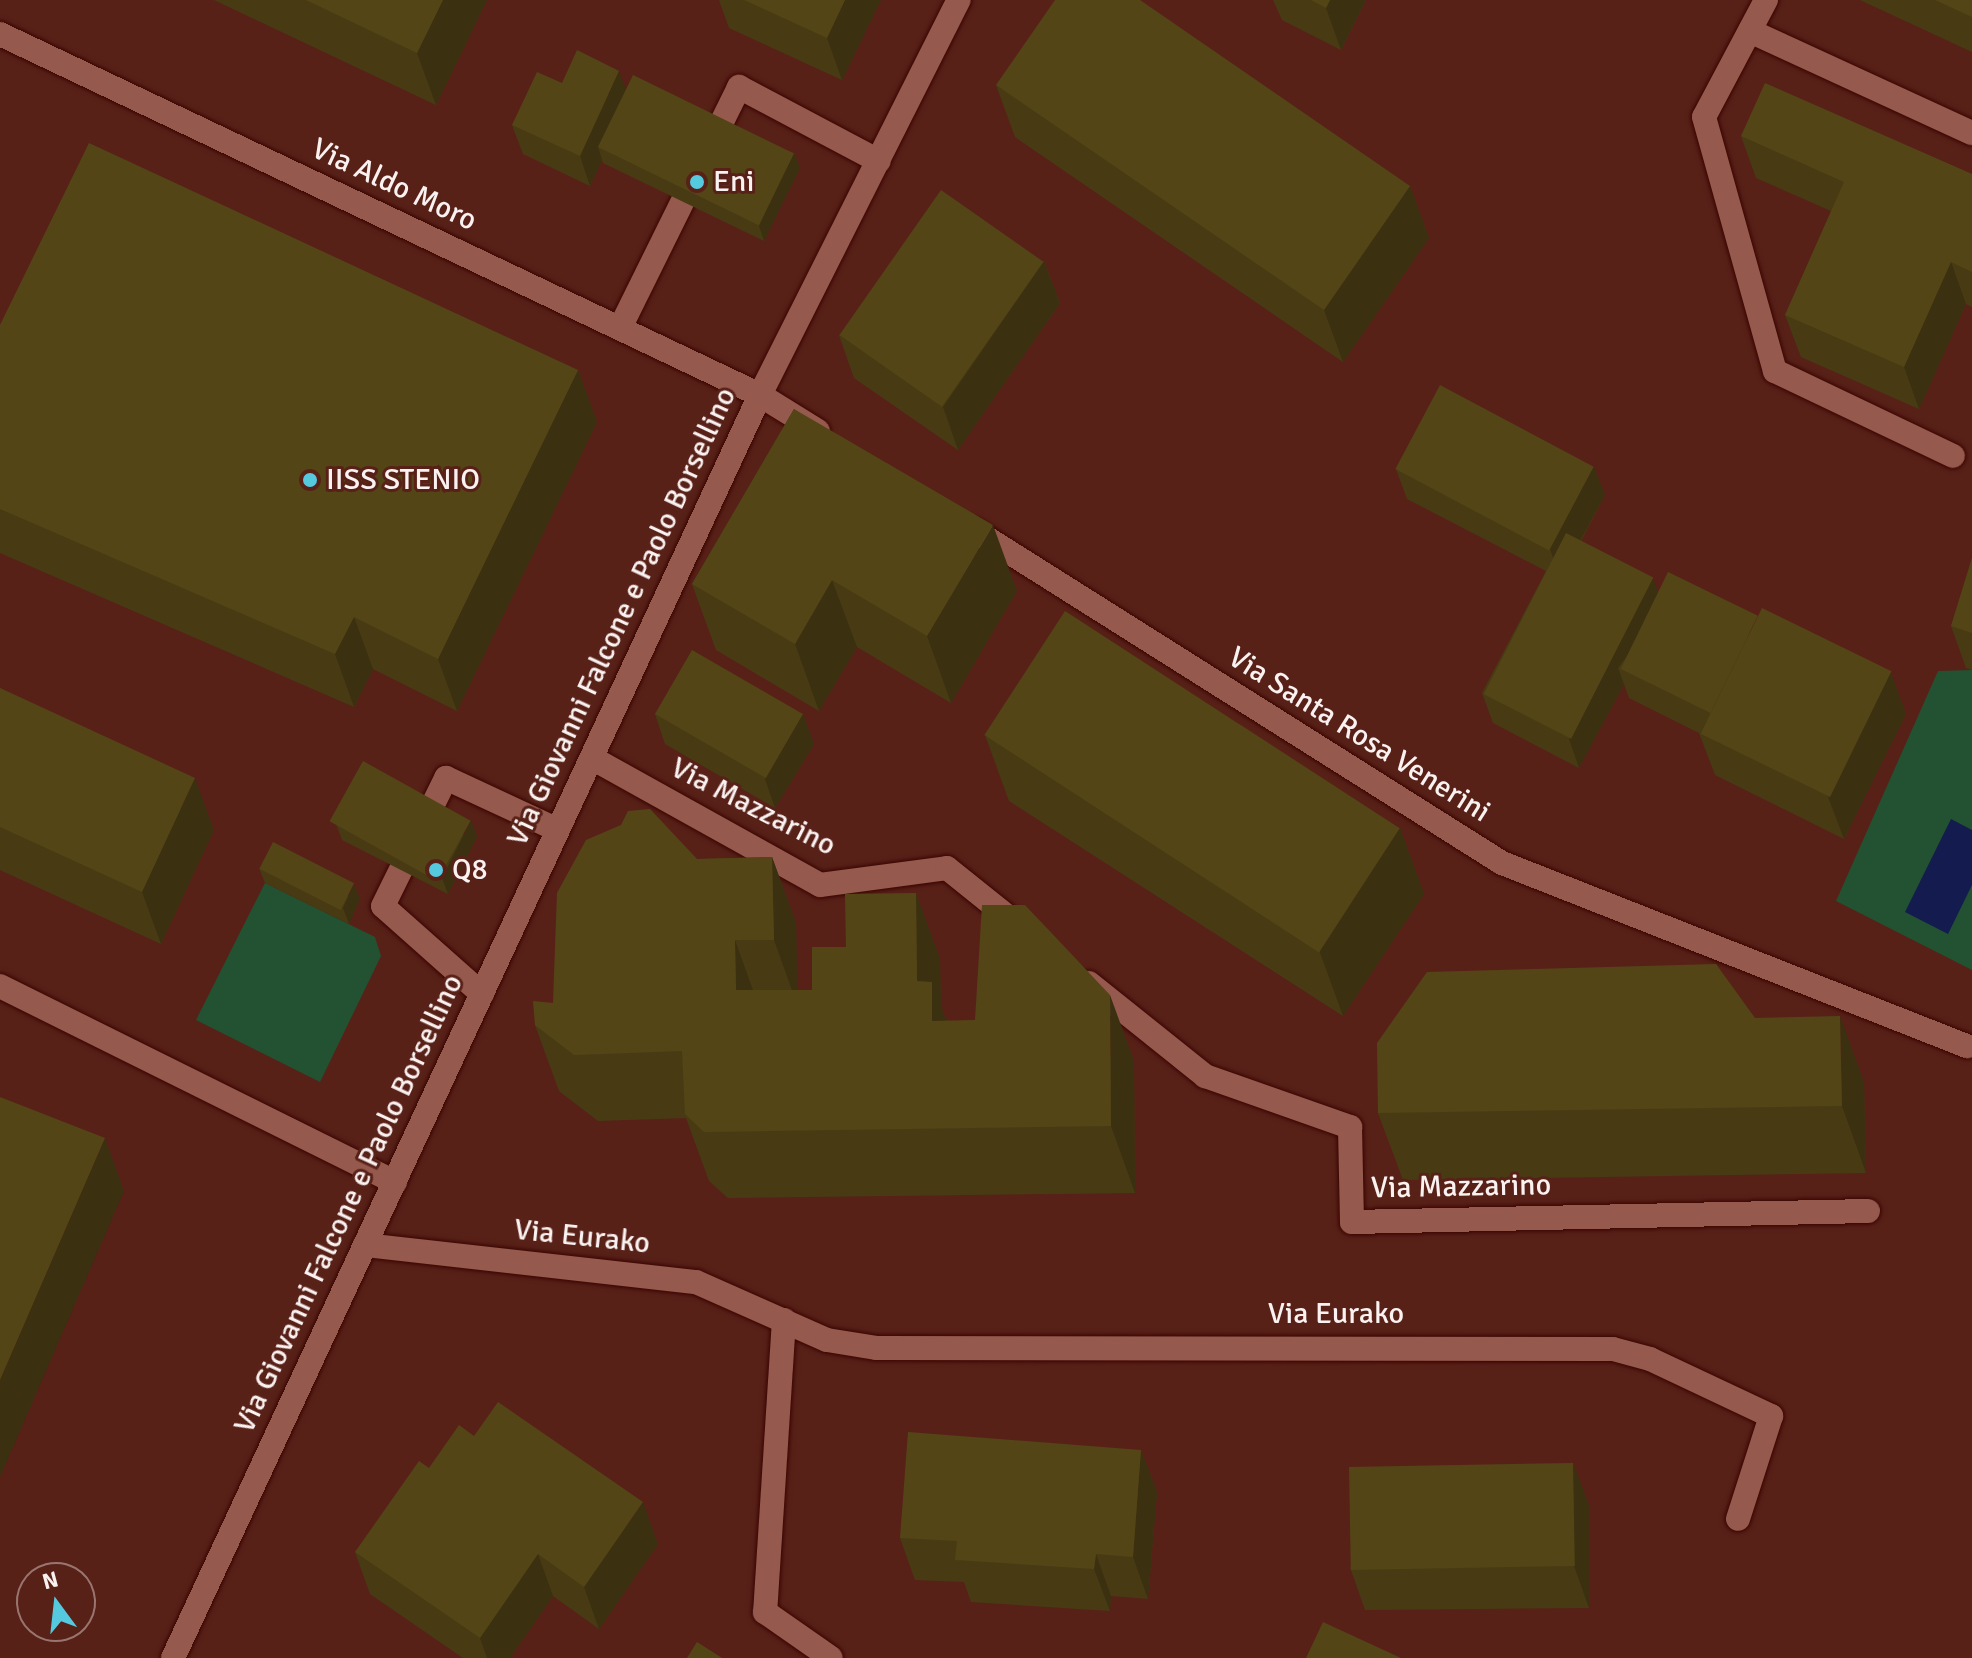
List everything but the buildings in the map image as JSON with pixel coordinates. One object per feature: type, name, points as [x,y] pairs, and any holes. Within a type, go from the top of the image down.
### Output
[{"type":"street","name":"Via Giovanni Falcone e Paolo Borsellino","points":[[173,1658],[760,395],[959,0]]},
{"type":"street","points":[[1766,0],[1704,117],[1775,371],[1953,456]]},
{"type":"street","points":[[1750,31],[1972,133]]},
{"type":"street","name":"Via Aldo Moro","points":[[0,34],[760,395]]},
{"type":"street","points":[[620,328],[739,87],[879,161]]},
{"type":"street","points":[[760,395],[841,446]]},
{"type":"street","name":"Via Santa Rosa Venerini","points":[[949,514],[1502,863],[1967,1046]]},
{"type":"street","name":"Via Mazzarino","points":[[592,758],[820,885],[947,868],[1033,937]]},
{"type":"street","points":[[482,994],[383,906],[446,778],[558,830]]},
{"type":"street","name":"Via Mazzarino","points":[[1070,967],[1205,1076],[1350,1127],[1352,1222],[1868,1211]]},
{"type":"street","points":[[0,986],[395,1182]]},
{"type":"street","name":"Via Eurako","points":[[365,1245],[696,1282],[827,1340],[877,1348],[1613,1349],[1771,1416],[1738,1519]]},
{"type":"street","points":[[784,1320],[765,1612],[831,1658]]},
{"type":"green space","points":[[1972,670],[1972,970],[1836,901],[1938,671]]},
{"type":"green space","points":[[265,883],[375,937],[381,956],[320,1082],[196,1020]]},
{"type":"shaded area","points":[[1951,819],[1972,830],[1972,885],[1948,934],[1905,912]]},
{"type":"place","name":"Eni","points":[[697,182]]},
{"type":"place","name":"IISS STENIO","points":[[310,480]]},
{"type":"place","name":"Q8","points":[[436,870]]}]
